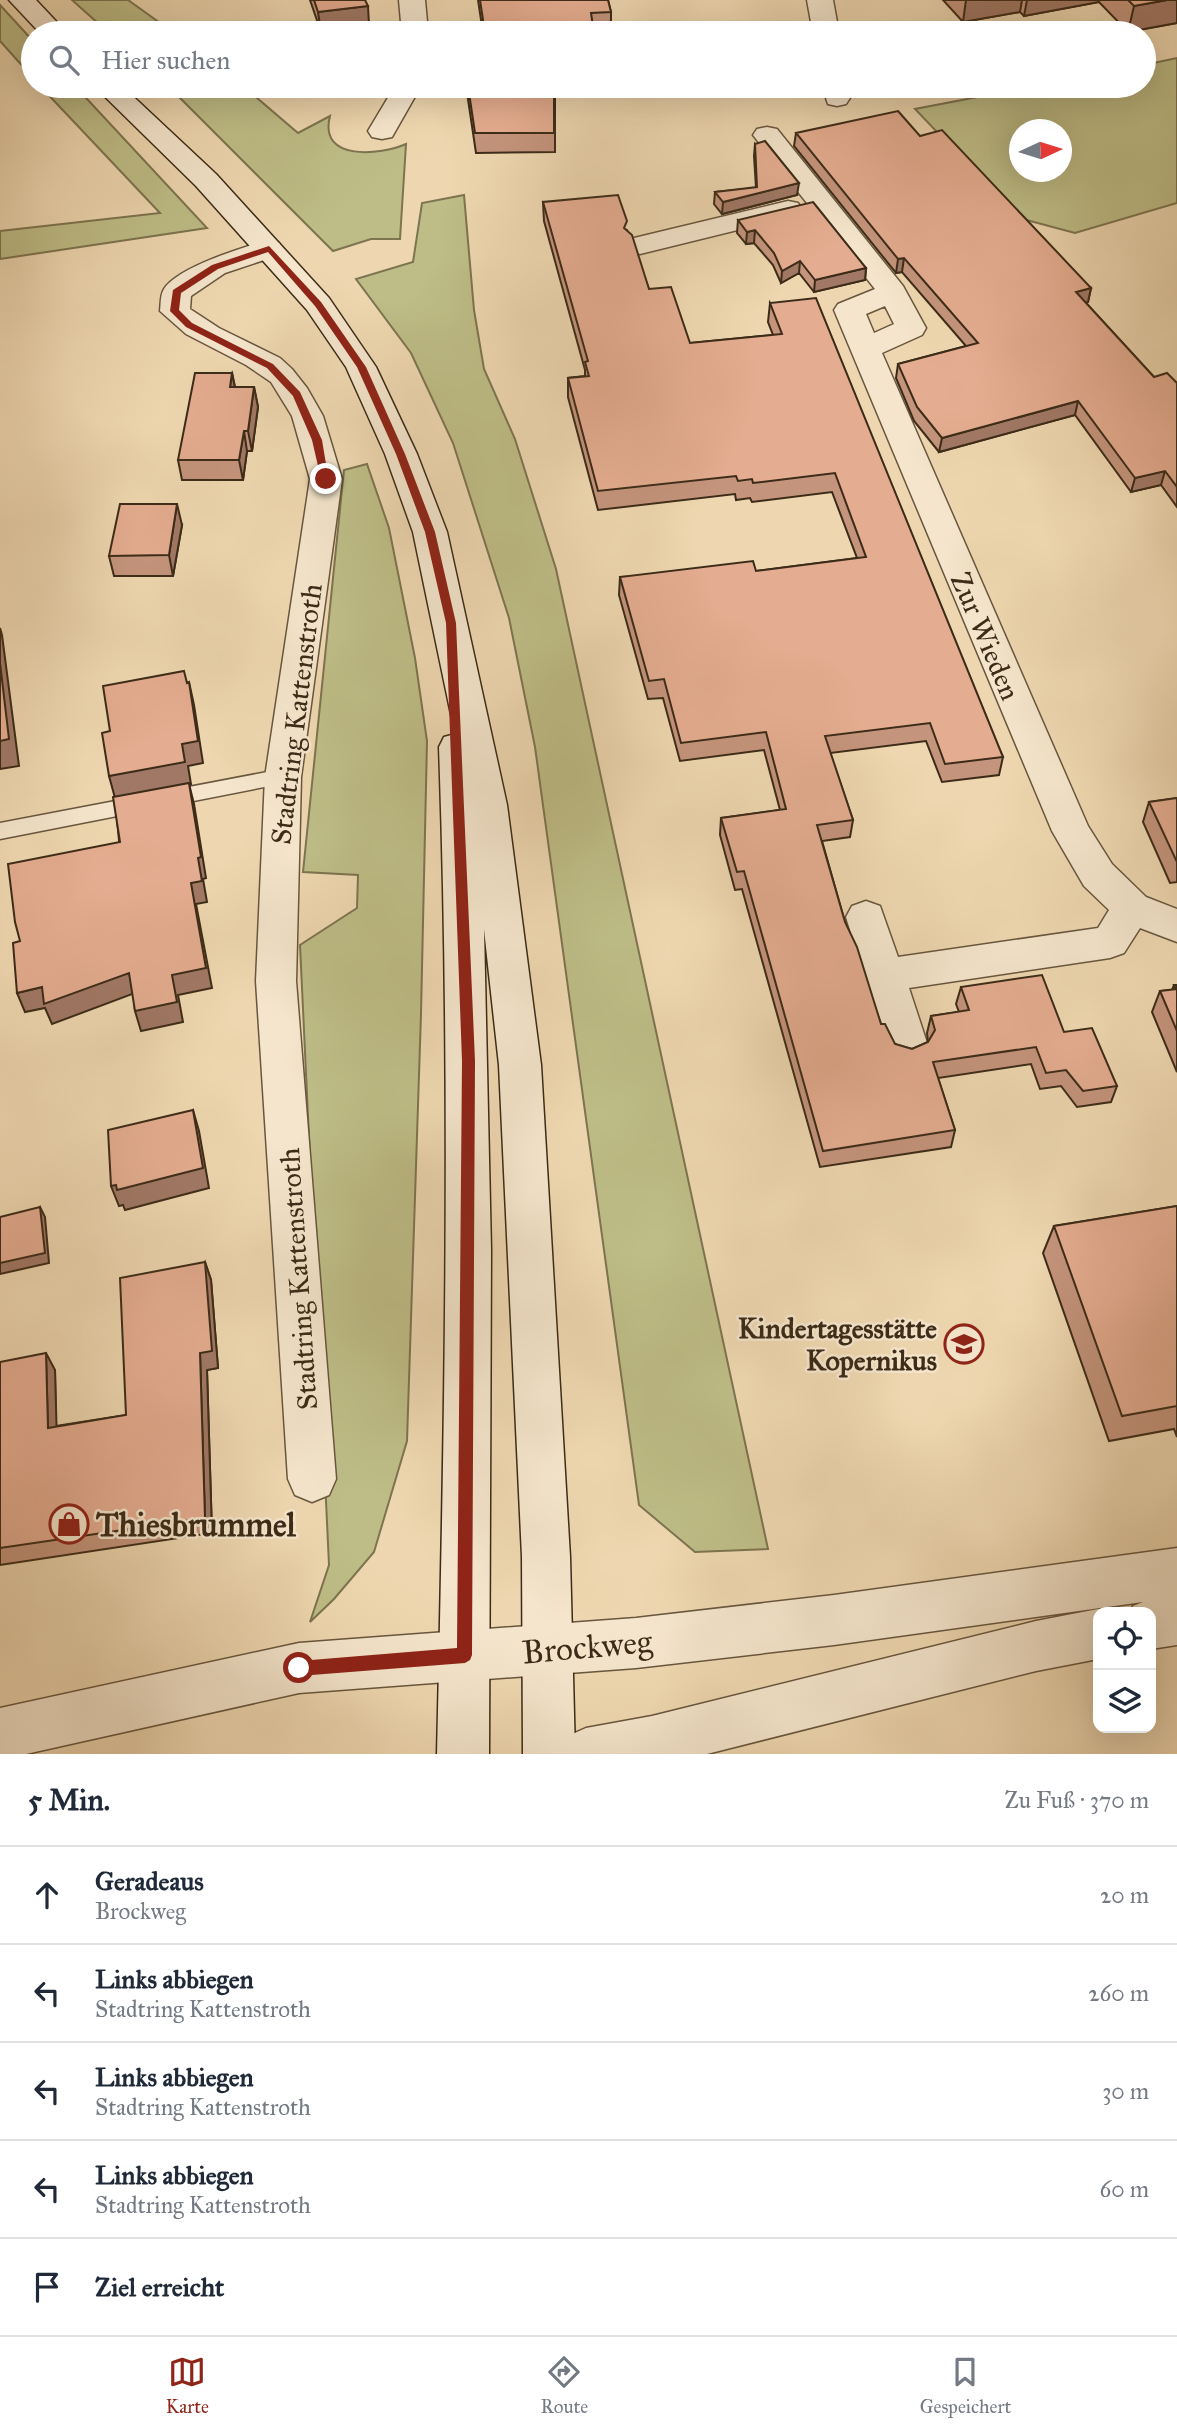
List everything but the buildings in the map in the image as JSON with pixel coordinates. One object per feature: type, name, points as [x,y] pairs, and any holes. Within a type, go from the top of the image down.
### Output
[{"type":"street","points":[[22,0],[42,21]]},
{"type":"street","points":[[412,0],[414,21]]},
{"type":"street","points":[[820,0],[824,21]]},
{"type":"street","points":[[120,98],[206,180],[318,304],[361,367],[401,454],[430,532],[488,805],[520,1065],[546,1557],[549,1754]]},
{"type":"street","points":[[382,131],[401,98]]},
{"type":"street","points":[[766,135],[893,292],[911,328],[867,348]]},
{"type":"street","points":[[640,245],[819,201]]},
{"type":"street","name":"Stadtring Kattenstroth","points":[[269,249],[215,267],[177,292],[175,311],[189,325],[270,366],[297,394],[317,440],[326,479],[283,777],[276,981],[312,1479]]},
{"type":"street","name":"Zur Wieden","points":[[893,292],[849,310],[967,593],[1071,831],[1098,875],[1132,908],[1177,926]]},
{"type":"street","points":[[451,623],[468,1061],[463,1754]]},
{"type":"street","points":[[885,975],[1110,942],[1132,908]]},
{"type":"street","points":[[866,917],[907,1046]]},
{"type":"street","name":"Brockweg","points":[[0,1734],[299,1668],[595,1647],[834,1620],[1177,1573]]},
{"type":"street","points":[[1156,1624],[1177,1619]]},
{"type":"street","points":[[586,1754],[652,1742],[1036,1646],[1093,1635]]},
{"type":"lane","points":[[0,831],[283,777]]},
{"type":"shaded area","points":[[72,0],[128,0],[157,21],[96,21]]},
{"type":"shaded area","points":[[0,5],[21,28],[21,65],[0,41]]},
{"type":"shaded area","points":[[1177,58],[1177,203],[1075,233],[1019,218],[915,109],[972,98],[1156,98],[1156,62]]},
{"type":"shaded area","points":[[51,98],[86,98],[207,228],[0,259],[0,231],[160,213]]},
{"type":"shaded area","points":[[180,98],[257,98],[298,133],[330,116],[329,131],[333,141],[342,148],[354,151],[382,151],[406,144],[400,239],[371,239],[333,251]]},
{"type":"shaded area","points":[[464,195],[474,310],[484,369],[515,439],[556,569],[768,1549],[695,1552],[639,1505],[535,747],[509,618],[453,443],[411,353],[356,279],[413,262],[422,203]]},
{"type":"shaded area","points":[[367,464],[389,528],[415,658],[427,741],[407,1441],[374,1552],[334,1599],[310,1622],[329,1565],[300,945],[357,908],[358,875],[303,872],[344,470]]},
{"type":"place","name":"Kindertagesstätte Kopernikus","points":[[964,1344]]},
{"type":"place","name":"Thiesbrummel","points":[[69,1524]]},
{"type":"route","points":[[299,1668],[465,1655],[468,1061],[451,623],[430,532],[401,454],[361,367],[318,304],[269,249],[215,267],[177,292],[175,311],[189,325],[270,366],[297,394],[317,440],[326,479]]}]
